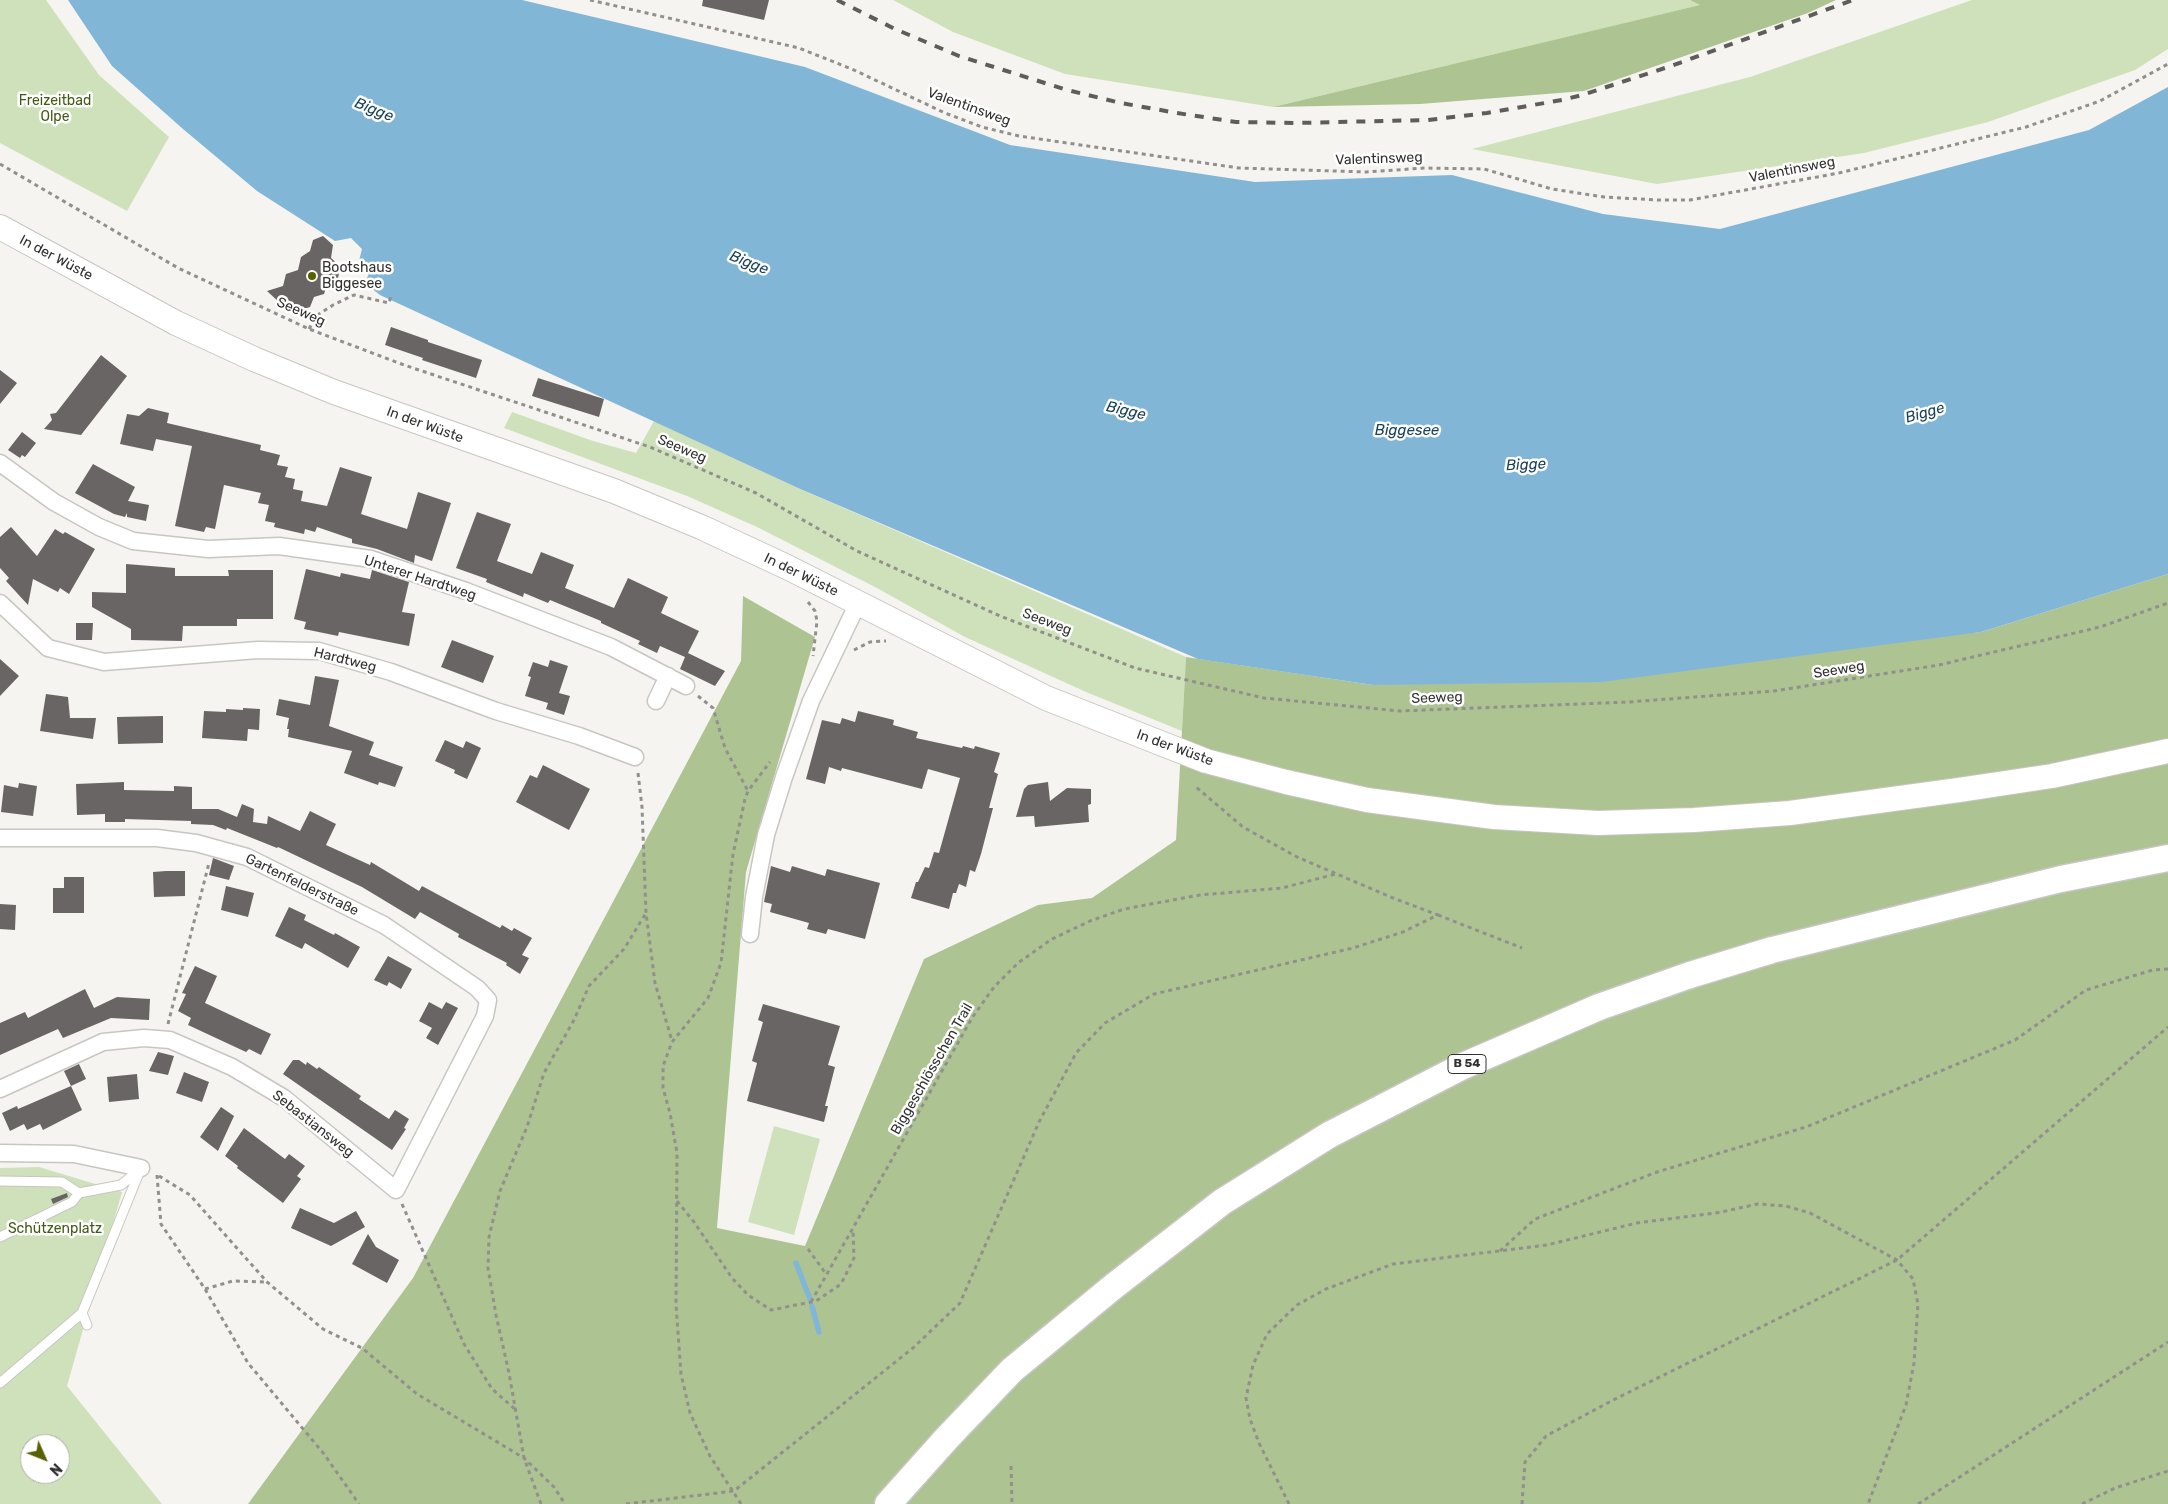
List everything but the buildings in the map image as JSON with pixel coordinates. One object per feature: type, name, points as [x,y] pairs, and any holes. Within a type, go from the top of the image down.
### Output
[{"type":"main road","name":"In der Wüste","points":[[0,227],[176,323],[254,359],[334,392],[614,491],[701,527],[787,567],[1046,698],[1116,727],[1206,760],[1286,782],[1367,800],[1494,817],[1598,823],[1694,820],[1790,813],[1959,790],[2052,776],[2168,751]]},
{"type":"main road","name":"B 54","points":[[888,1504],[947,1438],[1012,1370],[1114,1286],[1214,1208],[1329,1134],[1463,1066],[1599,1007],[1690,975],[1772,950],[2061,879],[2168,858]]},
{"type":"street","name":"Unterer Hardtweg","points":[[0,463],[54,502],[99,527],[133,541],[208,549],[279,546],[371,559],[466,591],[611,647],[686,686]]},
{"type":"street","name":"Hardtweg","points":[[0,603],[48,648],[104,662],[258,650],[319,651],[391,672],[496,711],[580,736],[635,757]]},
{"type":"street","points":[[750,934],[754,897],[766,835],[798,736],[826,667],[858,603]]},
{"type":"street","points":[[656,700],[668,676]]},
{"type":"street","name":"Gartenfelderstraße","points":[[0,838],[157,838],[196,843],[247,857],[384,925],[477,988],[488,1000],[485,1016],[396,1190]]},
{"type":"street","name":"Sebastiansweg","points":[[0,1089],[103,1042],[144,1038],[170,1040],[232,1067],[284,1098],[396,1190]]},
{"type":"street","points":[[0,1153],[74,1154],[141,1168]]},
{"type":"lane","points":[[0,1237],[72,1202],[79,1194],[121,1185],[141,1168]]},
{"type":"lane","points":[[0,1383],[82,1313],[141,1168]]},
{"type":"lane","points":[[0,1181],[62,1182],[79,1194]]},
{"type":"lane","points":[[82,1313],[87,1325]]},
{"type":"path","name":"Valentinsweg","points":[[590,0],[799,48],[854,70],[945,113],[982,127],[1020,136],[1239,168],[1366,172],[1425,168],[1484,169],[1552,190],[1604,197],[1658,200],[1690,200],[1839,173],[2026,127],[2100,101],[2168,64]]},
{"type":"path","name":"Seeweg","points":[[0,164],[178,268],[309,328],[404,365],[650,447],[756,493],[857,551],[1009,620],[1135,668],[1264,698],[1400,711],[1629,702],[1774,691],[1940,666],[2100,627],[2168,604]]},
{"type":"path","points":[[309,328],[316,316],[354,295],[389,303],[391,296]]},
{"type":"path","points":[[804,596],[815,611],[817,621],[813,659],[826,667],[870,642],[888,640]]},
{"type":"path","points":[[686,686],[713,708],[725,748],[748,791]]},
{"type":"path","points":[[635,757],[642,807],[646,913],[655,982],[672,1042]]},
{"type":"path","points":[[741,1504],[710,1456],[690,1413],[682,1374],[676,1305],[677,1153],[670,1113],[663,1088],[663,1066],[672,1042],[708,998],[721,963],[733,854],[748,791],[774,757]]},
{"type":"path","points":[[1196,787],[1243,827],[1297,857],[1522,948]]},
{"type":"path","points":[[165,1039],[213,847]]},
{"type":"path","name":"Biggeschlösschen Trail","points":[[812,1302],[826,1274],[853,1230],[972,1018],[994,988],[1018,963],[1052,939],[1090,921],[1124,909],[1200,895],[1282,888],[1337,874]]},
{"type":"path","points":[[541,1504],[524,1458],[488,1268],[489,1237],[500,1190],[527,1127],[544,1073],[574,1020],[589,986],[624,949],[646,913]]},
{"type":"path","points":[[626,1504],[734,1491],[913,1348],[960,1303],[1040,1122],[1076,1053],[1105,1023],[1154,994],[1353,948],[1402,932],[1438,915]]},
{"type":"path","points":[[1499,1251],[1535,1219],[1657,1172],[1806,1127],[2015,1040],[2086,990],[2153,970],[2168,969]]},
{"type":"path","points":[[1522,1504],[1525,1462],[1546,1436],[1647,1383],[1897,1260],[2168,1027]]},
{"type":"path","points":[[141,1168],[159,1176],[190,1195],[267,1282],[324,1329],[362,1348],[418,1394],[524,1458],[554,1487],[565,1504]]},
{"type":"path","points":[[159,1176],[161,1224],[204,1289],[248,1363],[324,1454],[359,1504]]},
{"type":"path","points":[[396,1190],[464,1344],[492,1389],[516,1411]]},
{"type":"path","points":[[677,1202],[694,1222],[732,1278],[748,1296],[771,1310],[812,1302],[841,1284],[854,1258],[853,1230]]},
{"type":"path","points":[[1289,1504],[1250,1419],[1246,1398],[1253,1365],[1267,1334],[1298,1305],[1357,1276],[1393,1264],[1547,1245],[1638,1223],[1716,1213],[1758,1204],[1786,1206],[1810,1213],[1897,1260],[1913,1279],[1918,1304],[1914,1363],[1906,1405],[1868,1504]]},
{"type":"path","points":[[808,1249],[826,1274]]},
{"type":"path","points":[[204,1289],[234,1281],[267,1282]]},
{"type":"path","points":[[1918,1504],[2168,1342]]},
{"type":"path","points":[[1011,1466],[1012,1504]]},
{"type":"path","points":[[2082,1504],[2114,1488],[2168,1471]]},
{"type":"green space","name":"Freizeitbad Olpe","points":[[0,0],[46,0],[99,75],[169,137],[127,211],[0,143]]},
{"type":"green space","points":[[893,0],[1690,0],[1701,5],[1273,107],[1065,74],[953,32]]},
{"type":"green space","points":[[1690,0],[1836,0],[1808,13],[1584,91],[1420,104],[1273,107],[1700,5]]},
{"type":"green space","points":[[1972,0],[2168,0],[2168,49],[2135,70],[1988,122],[1864,153],[1657,184],[1472,149],[1750,77]]},
{"type":"green space","points":[[512,412],[593,441],[636,453],[654,421],[798,488],[1186,657],[1182,731],[1086,692],[965,637],[875,587],[757,527],[687,496],[504,428]]},
{"type":"green space","points":[[2168,574],[2168,1504],[248,1504],[413,1278],[741,661],[743,596],[815,637],[746,872],[717,1228],[805,1246],[924,959],[1038,905],[1092,898],[1176,840],[1186,657],[1373,685],[1981,632]]},
{"type":"green space","points":[[774,1126],[820,1139],[794,1235],[748,1222]]},
{"type":"green space","name":"Schützenplatz","points":[[39,1167],[122,1192],[67,1386],[162,1504],[0,1504],[0,1168]]},
{"type":"water","name":"Biggesee","points":[[68,0],[522,0],[805,67],[1010,145],[1255,182],[1452,175],[1603,214],[1720,229],[2089,130],[2168,87],[2168,574],[1981,632],[1602,682],[1373,685],[1198,659],[798,488],[380,295],[365,283],[370,271],[359,261],[362,249],[351,238],[335,241],[257,191],[183,129],[112,66]]},
{"type":"waterway","points":[[796,1263],[810,1299]]},
{"type":"waterway","points":[[812,1306],[819,1332]]},
{"type":"railway","points":[[837,0],[895,29],[959,56],[1067,90],[1121,103],[1236,122],[1295,123],[1428,120],[1487,113],[1562,100],[1671,66],[1853,0]]},
{"type":"place","name":"Bootshaus Biggesee","points":[[312,276]]},
{"type":"water label","name":"Bigge","points":[[374,110]]},
{"type":"water label","name":"Bigge","points":[[749,263]]},
{"type":"water label","name":"Bigge","points":[[1126,411]]},
{"type":"water label","name":"Bigge","points":[[1925,413]]},
{"type":"water label","name":"Bigge","points":[[1526,465]]}]
